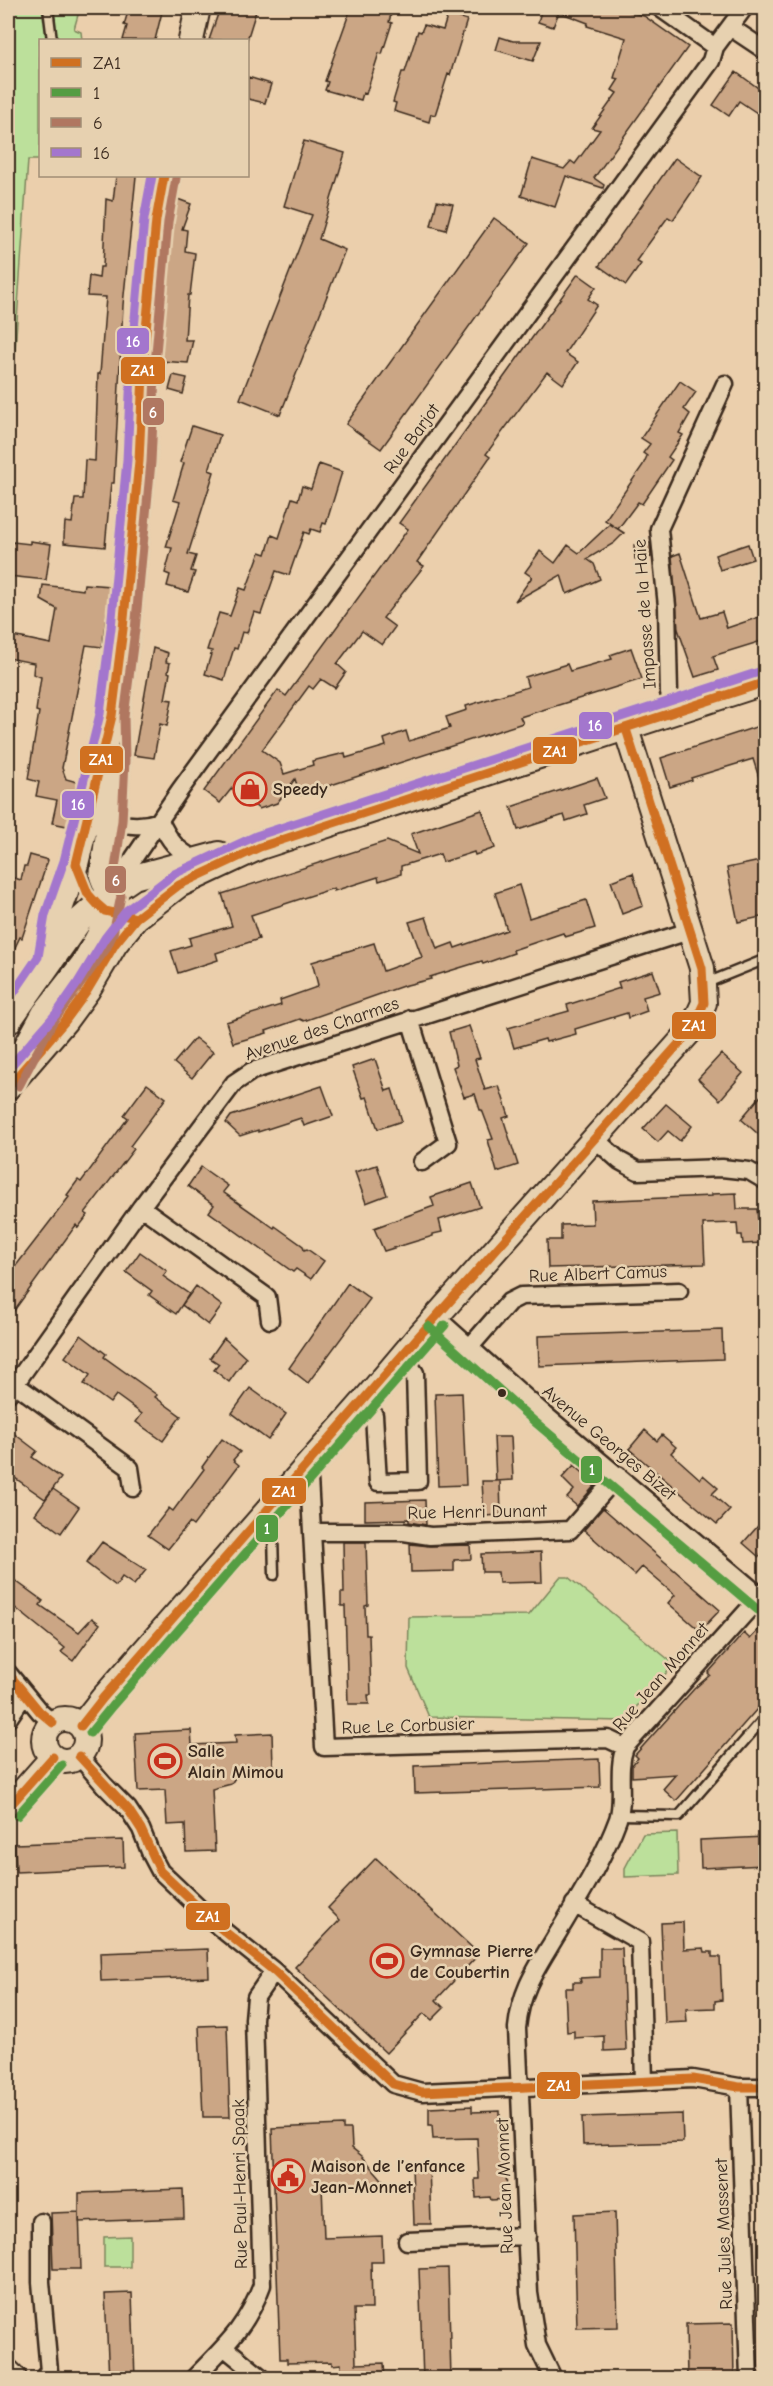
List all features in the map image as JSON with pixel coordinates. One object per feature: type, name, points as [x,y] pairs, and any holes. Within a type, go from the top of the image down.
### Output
[{"type":"main road","points":[[191,39],[198,8]]},
{"type":"main road","points":[[8,1080],[44,1014],[96,943],[102,930],[104,903],[99,815],[123,629],[139,461],[144,352],[156,220],[164,177]]},
{"type":"main road","points":[[8,1087],[65,1021],[87,991],[111,950],[136,918],[179,885],[260,848],[765,682]]},
{"type":"main road","points":[[81,1726],[436,1317],[692,1029],[704,1003],[702,968],[688,931],[626,729]]},
{"type":"main road","points":[[49,962],[61,903],[99,815]]},
{"type":"main road","points":[[8,1022],[80,920],[134,877],[196,860],[260,848]]},
{"type":"main road","points":[[76,864],[88,894],[136,918]]},
{"type":"main road","points":[[69,1720],[81,1726],[86,1739],[79,1756],[66,1761],[53,1757],[45,1748],[47,1729],[53,1723],[69,1720]]},
{"type":"main road","points":[[8,1808],[53,1757]]},
{"type":"main road","points":[[8,2372],[14,2379]]},
{"type":"street","points":[[660,8],[715,47]]},
{"type":"street","name":"Rue Barjot","points":[[104,903],[180,790],[711,61],[715,47],[744,8]]},
{"type":"street","points":[[730,27],[765,51]]},
{"type":"street","name":"Impasse de la Haie","points":[[675,711],[669,693],[667,606],[659,529],[725,384]]},
{"type":"street","points":[[99,815],[136,826],[160,821],[173,846],[196,860]]},
{"type":"street","name":"Avenue des Charmes","points":[[11,1389],[141,1207],[234,1083],[252,1071],[688,931]]},
{"type":"street","points":[[410,1019],[448,1143],[422,1162]]},
{"type":"street","points":[[595,1139],[620,1161],[638,1171],[722,1168],[749,1171],[765,1181]]},
{"type":"street","points":[[141,1207],[267,1297],[270,1320]]},
{"type":"street","name":"Rue Albert Camus","points":[[469,1348],[509,1302],[521,1296],[679,1291]]},
{"type":"street","name":"Avenue Georges Bizet","points":[[436,1317],[469,1348],[764,1596]]},
{"type":"street","points":[[365,1400],[374,1415],[378,1482],[418,1481],[415,1373],[403,1355]]},
{"type":"street","points":[[11,1389],[130,1468],[133,1488]]},
{"type":"street","name":"Rue Le Corbusier","points":[[303,1471],[309,1478],[324,1748],[608,1739],[625,1747]]},
{"type":"street","name":"Rue Henri Dunant","points":[[312,1532],[404,1532],[430,1536],[570,1530],[618,1474]]},
{"type":"street","name":"Rue Jean Monnet","points":[[554,2379],[537,2345],[529,2293],[517,2028],[519,2005],[531,1976],[574,1904],[619,1815],[620,1761],[625,1747],[764,1596]]},
{"type":"street","points":[[8,1673],[24,1695],[53,1723]]},
{"type":"street","points":[[8,1719],[24,1695]]},
{"type":"street","points":[[79,1756],[128,1809],[141,1829],[150,1854],[160,1870],[219,1927],[274,1971],[393,2084],[422,2092],[693,2079],[739,2087],[765,2087]]},
{"type":"street","points":[[574,1904],[640,1942],[644,2080]]},
{"type":"street","name":"Rue Paul-Henri Spaak","points":[[194,2379],[240,2330],[255,2305],[262,2285],[254,2019],[256,1996],[274,1971]]},
{"type":"street","name":"Rue Jules Massenet","points":[[739,2087],[748,2379]]},
{"type":"street","points":[[41,2222],[41,2282],[48,2371],[43,2379]]},
{"type":"street","points":[[406,2241],[527,2236]]},
{"type":"street","points":[[224,2347],[262,2379]]},
{"type":"lane","points":[[48,8],[52,39]]},
{"type":"lane","points":[[704,984],[765,959]]},
{"type":"lane","points":[[261,1517],[273,1533],[274,1575]]},
{"type":"lane","points":[[619,1815],[679,1816],[765,1716]]},
{"type":"green space","points":[[8,8],[80,8],[74,29],[81,32],[82,39],[39,39],[39,160],[28,160],[10,423],[8,422]]},
{"type":"green space","points":[[560,1577],[568,1577],[674,1664],[624,1721],[429,1717],[408,1668],[409,1617],[529,1615]]},
{"type":"green space","points":[[677,1833],[678,1875],[625,1877],[625,1868],[643,1834]]},
{"type":"green space","points":[[130,2236],[130,2267],[104,2267],[104,2237]]},
{"type":"building","points":[[129,8],[163,8],[155,39],[123,39],[127,26],[124,25]]},
{"type":"building","points":[[220,8],[257,8],[247,39],[209,39]]},
{"type":"building","points":[[351,8],[369,8],[391,14],[389,22],[392,23],[382,54],[379,53],[366,94],[363,93],[361,100],[325,90],[328,82],[325,81]]},
{"type":"building","points":[[542,8],[617,8],[644,16],[688,47],[594,178],[604,185],[603,188],[566,176],[555,207],[521,196],[532,159],[564,169],[571,161],[575,164],[600,130],[592,128],[617,93],[612,90],[619,79],[614,78],[626,38],[587,26],[588,23],[559,12],[553,27],[538,22]]},
{"type":"building","points":[[448,14],[467,20],[435,115],[431,114],[429,122],[394,111],[396,103],[393,102],[402,72],[405,72],[418,31],[421,32],[424,25],[443,30]]},
{"type":"building","points":[[500,37],[513,41],[541,41],[533,61],[496,50]]},
{"type":"building","points":[[736,72],[765,93],[765,107],[760,115],[739,101],[729,116],[713,105]]},
{"type":"building","points":[[249,77],[271,84],[265,103],[249,99]]},
{"type":"building","points":[[304,141],[345,153],[319,239],[345,250],[280,415],[240,399],[312,215],[284,206]]},
{"type":"building","points":[[675,158],[702,177],[673,220],[668,217],[636,261],[641,264],[626,285],[599,266]]},
{"type":"building","points":[[116,177],[136,177],[123,305],[114,483],[111,483],[105,547],[64,543],[64,537],[65,522],[72,523],[75,499],[83,499],[85,460],[95,461],[98,374],[100,374],[106,297],[87,296],[89,276],[99,278],[100,267],[103,267],[106,199],[113,201]]},
{"type":"building","points":[[175,198],[191,204],[182,229],[187,230],[185,251],[195,253],[190,295],[188,295],[185,340],[193,340],[188,363],[160,361]]},
{"type":"building","points":[[437,201],[453,204],[446,230],[431,226]]},
{"type":"building","points":[[494,218],[529,243],[381,449],[346,424]]},
{"type":"building","points":[[578,274],[596,287],[588,299],[597,305],[565,353],[578,362],[563,384],[547,372],[486,454],[490,457],[417,562],[424,566],[383,618],[395,627],[382,645],[362,631],[337,664],[346,672],[335,688],[321,679],[313,689],[309,686],[262,750],[280,763],[284,774],[313,765],[312,761],[345,753],[346,758],[386,746],[384,739],[406,731],[409,741],[450,728],[446,717],[467,710],[466,706],[528,687],[525,677],[567,664],[570,671],[612,659],[610,655],[631,648],[642,679],[520,717],[523,723],[300,795],[295,779],[277,803],[259,809],[232,788],[220,803],[204,791],[278,690],[286,696],[383,564],[408,529],[399,523]]},
{"type":"building","points":[[173,375],[187,378],[183,394],[169,390]]},
{"type":"building","points":[[680,381],[696,392],[684,409],[690,414],[679,433],[683,435],[668,457],[672,460],[642,504],[638,502],[618,529],[605,520],[643,465],[647,456],[643,453],[650,444],[641,438]]},
{"type":"building","points":[[192,426],[220,435],[209,470],[214,472],[188,554],[196,556],[191,571],[195,572],[188,592],[167,586],[170,575],[165,573],[172,548],[166,547],[180,502],[173,500],[184,463],[180,462]]},
{"type":"building","points":[[319,464],[342,472],[326,524],[323,523],[320,532],[311,529],[309,534],[304,532],[289,575],[276,571],[261,614],[254,612],[247,633],[242,632],[237,649],[234,648],[224,680],[205,674],[212,651],[207,650],[219,613],[230,616],[240,588],[246,590],[260,552],[266,554],[272,535],[279,538],[292,498],[298,500],[302,486],[311,489]]},
{"type":"building","points":[[610,524],[624,533],[614,543],[587,559],[594,564],[600,579],[567,594],[561,575],[515,601],[532,577],[525,572],[540,551],[555,563],[568,545],[579,553]]},
{"type":"building","points":[[30,541],[51,544],[46,580],[8,576],[8,553],[13,542],[30,544]]},
{"type":"building","points":[[650,543],[651,557],[635,559],[634,545]]},
{"type":"building","points":[[748,544],[753,559],[720,570],[715,555]]},
{"type":"building","points":[[680,553],[701,618],[722,612],[727,628],[765,615],[765,640],[713,656],[718,670],[695,677],[678,629],[672,556]]},
{"type":"building","points":[[84,584],[110,586],[102,647],[86,645],[62,768],[66,779],[77,782],[67,826],[52,823],[57,800],[36,796],[39,782],[28,779],[39,712],[36,711],[41,677],[33,674],[34,663],[8,658],[8,635],[51,644],[57,609],[41,600],[43,585],[83,590]]},
{"type":"building","points":[[153,648],[168,653],[166,662],[170,663],[168,672],[170,673],[165,699],[172,700],[167,726],[160,724],[154,758],[134,755]]},
{"type":"building","points":[[765,724],[765,787],[762,787],[753,759],[691,778],[692,780],[670,787],[661,758]]},
{"type":"building","points":[[597,778],[605,798],[584,805],[587,814],[566,821],[564,815],[518,830],[511,807]]},
{"type":"building","points":[[482,810],[495,848],[443,862],[440,854],[401,866],[401,874],[379,881],[378,877],[334,891],[334,888],[251,915],[259,939],[216,953],[218,960],[178,973],[171,951],[191,945],[189,938],[232,926],[222,894],[387,841],[418,854],[411,834]]},
{"type":"building","points":[[30,855],[48,860],[22,938],[20,937],[8,962],[8,886],[11,877],[21,880],[24,866],[27,866]]},
{"type":"building","points":[[765,860],[765,916],[738,922],[727,868]]},
{"type":"building","points":[[633,873],[643,906],[622,914],[611,881]]},
{"type":"building","points":[[519,885],[529,918],[586,900],[595,928],[565,937],[563,933],[513,950],[514,953],[483,964],[482,961],[430,977],[431,979],[403,986],[304,1021],[300,1019],[266,1031],[267,1033],[233,1043],[226,1022],[281,1005],[280,1000],[317,987],[312,962],[374,943],[383,971],[422,957],[409,922],[426,917],[437,949],[453,943],[455,948],[507,930],[495,893]]},
{"type":"building","points":[[653,971],[660,992],[643,997],[647,1011],[628,1018],[627,1013],[575,1029],[576,1034],[546,1042],[545,1039],[514,1048],[508,1028],[569,1011],[567,1005],[620,988],[618,982]]},
{"type":"building","points":[[469,1026],[480,1058],[475,1059],[485,1090],[499,1086],[509,1116],[503,1118],[518,1165],[497,1172],[488,1140],[493,1139],[482,1110],[480,1110],[475,1094],[464,1097],[453,1067],[457,1065],[449,1032]]},
{"type":"building","points":[[195,1038],[213,1052],[192,1078],[174,1063]]},
{"type":"building","points":[[721,1054],[743,1073],[720,1100],[698,1079]]},
{"type":"building","points":[[375,1059],[386,1091],[392,1089],[402,1121],[378,1129],[367,1097],[363,1098],[352,1067]]},
{"type":"building","points":[[147,1084],[166,1098],[130,1146],[134,1149],[85,1213],[88,1215],[78,1228],[76,1225],[8,1319],[8,1276],[69,1197],[67,1195],[78,1180],[81,1182],[128,1118],[124,1115]]},
{"type":"building","points":[[322,1086],[333,1116],[304,1126],[301,1118],[240,1136],[226,1123],[231,1116]]},
{"type":"building","points":[[765,1091],[765,1140],[741,1119]]},
{"type":"building","points":[[666,1104],[692,1126],[680,1141],[668,1131],[658,1142],[643,1129]]},
{"type":"building","points":[[377,1165],[387,1195],[366,1203],[355,1172]]},
{"type":"building","points":[[201,1167],[228,1186],[223,1192],[303,1246],[304,1250],[307,1249],[324,1261],[311,1279],[296,1269],[293,1272],[209,1212],[214,1205],[188,1186]]},
{"type":"building","points":[[472,1183],[480,1207],[439,1220],[442,1232],[384,1251],[374,1228],[434,1206],[431,1197]]},
{"type":"building","points":[[736,1193],[737,1209],[757,1209],[758,1218],[761,1219],[763,1243],[743,1244],[742,1235],[738,1235],[737,1223],[703,1224],[705,1264],[548,1268],[547,1240],[561,1240],[561,1225],[593,1224],[592,1201]]},
{"type":"building","points":[[140,1252],[167,1271],[163,1276],[189,1294],[176,1314],[149,1295],[152,1291],[126,1272]]},
{"type":"building","points":[[348,1283],[370,1299],[308,1383],[289,1368]]},
{"type":"building","points":[[196,1286],[222,1306],[208,1325],[182,1305]]},
{"type":"building","points":[[722,1330],[723,1359],[539,1366],[538,1336]]},
{"type":"building","points":[[81,1335],[106,1354],[104,1357],[157,1395],[155,1397],[181,1416],[163,1441],[136,1422],[142,1414],[116,1395],[110,1403],[84,1384],[90,1375],[65,1357]]},
{"type":"building","points":[[224,1338],[246,1358],[229,1382],[214,1370],[219,1364],[210,1358]]},
{"type":"building","points":[[250,1388],[286,1414],[268,1440],[232,1413]]},
{"type":"building","points":[[462,1393],[466,1485],[438,1486],[435,1394]]},
{"type":"building","points":[[8,1429],[37,1451],[32,1457],[61,1478],[45,1499],[8,1473]]},
{"type":"building","points":[[645,1430],[657,1441],[662,1435],[676,1447],[671,1453],[700,1479],[703,1475],[718,1488],[712,1494],[730,1510],[717,1524],[629,1449]]},
{"type":"building","points":[[494,1437],[511,1437],[513,1480],[496,1481]]},
{"type":"building","points":[[222,1439],[240,1452],[233,1460],[239,1465],[193,1526],[189,1523],[168,1549],[148,1535],[169,1508],[173,1511],[204,1469],[202,1467]]},
{"type":"building","points":[[574,1465],[596,1484],[577,1506],[567,1498],[574,1490],[562,1478]]},
{"type":"building","points":[[482,1481],[500,1481],[501,1515],[484,1516]]},
{"type":"building","points":[[53,1489],[79,1507],[61,1533],[35,1514]]},
{"type":"building","points":[[425,1500],[426,1525],[409,1522],[409,1519],[365,1520],[365,1502]]},
{"type":"building","points":[[603,1508],[720,1610],[700,1631],[668,1603],[675,1595],[642,1567],[635,1575],[584,1530]]},
{"type":"building","points":[[765,1518],[765,1549],[759,1557],[743,1543]]},
{"type":"building","points":[[102,1542],[146,1570],[134,1585],[122,1577],[116,1586],[86,1563]]},
{"type":"building","points":[[343,1542],[366,1542],[368,1605],[365,1606],[366,1635],[369,1635],[371,1695],[368,1695],[369,1704],[348,1704],[345,1606],[341,1606],[341,1593],[344,1593]]},
{"type":"building","points":[[410,1544],[470,1545],[471,1559],[454,1560],[454,1571],[411,1572]]},
{"type":"building","points":[[541,1552],[542,1582],[499,1583],[498,1572],[482,1572],[481,1554]]},
{"type":"building","points":[[13,1579],[43,1601],[40,1605],[79,1632],[92,1618],[100,1624],[73,1661],[61,1652],[65,1648],[8,1602],[8,1586]]},
{"type":"building","points":[[765,1623],[765,1700],[676,1801],[663,1789],[676,1774],[632,1777],[632,1765],[638,1758],[635,1755],[694,1689],[710,1675],[708,1673],[744,1633],[750,1639]]},
{"type":"building","points":[[191,1730],[192,1745],[236,1743],[235,1735],[272,1733],[273,1768],[240,1770],[231,1784],[212,1789],[215,1851],[186,1852],[185,1824],[167,1825],[165,1790],[138,1791],[135,1733]]},
{"type":"building","points":[[599,1759],[600,1787],[415,1793],[414,1766]]},
{"type":"building","points":[[765,1837],[765,1865],[701,1868],[700,1840]]},
{"type":"building","points":[[123,1840],[124,1867],[16,1872],[15,1844]]},
{"type":"building","name":"Gymnase Pierre de Coubertin","points":[[376,1858],[479,1954],[436,2000],[444,2008],[432,2020],[424,2013],[386,2053],[295,1967],[340,1920],[328,1908]]},
{"type":"building","points":[[683,1922],[684,1949],[704,1948],[705,1952],[712,1952],[712,1957],[720,1957],[722,2000],[715,2001],[715,2008],[686,2009],[687,2022],[665,2023],[661,1923]]},
{"type":"building","points":[[600,1948],[622,1948],[626,2050],[604,2051],[604,2036],[574,2038],[574,2031],[567,2032],[565,1988],[573,1988],[573,1982],[581,1982],[580,1978],[600,1977]]},
{"type":"building","points":[[208,1949],[209,1977],[101,1981],[100,1953]]},
{"type":"building","points":[[227,2025],[230,2117],[203,2117],[199,2026]]},
{"type":"building","points":[[472,2106],[472,2112],[500,2111],[500,2136],[505,2136],[507,2199],[476,2198],[475,2179],[479,2179],[477,2138],[433,2139],[432,2125],[429,2125],[429,2108]]},
{"type":"building","points":[[682,2114],[683,2142],[583,2145],[582,2117]]},
{"type":"building","points":[[343,2125],[343,2129],[351,2129],[352,2148],[386,2184],[322,2186],[324,2238],[382,2236],[383,2262],[371,2262],[372,2309],[354,2309],[356,2364],[384,2363],[385,2379],[342,2379],[341,2364],[332,2365],[332,2362],[287,2363],[287,2359],[280,2359],[272,2128]]},
{"type":"building","points":[[412,2166],[429,2166],[431,2224],[414,2224]]},
{"type":"building","points":[[183,2189],[184,2218],[79,2222],[79,2193]]},
{"type":"building","points":[[79,2212],[81,2269],[53,2269],[51,2213]]},
{"type":"building","points":[[615,2212],[618,2327],[577,2328],[574,2214]]},
{"type":"building","points":[[448,2268],[451,2379],[423,2379],[419,2269]]},
{"type":"building","points":[[132,2293],[135,2379],[109,2379],[105,2294]]},
{"type":"building","points":[[733,2323],[734,2379],[687,2379],[686,2324]]},
{"type":"transit line","name":"16","points":[[8,1001],[38,957],[45,915],[64,861],[100,714],[111,628],[127,460],[132,351],[144,219],[152,177]]},
{"type":"transit line","name":"ZA1","points":[[136,918],[105,911],[97,904],[88,894],[76,864],[112,716],[139,461],[144,352],[156,220],[164,177]]},
{"type":"transit line","name":"6","points":[[19,1086],[54,1020],[106,949],[113,934],[121,896],[114,875],[122,821],[125,760],[124,717],[151,462],[156,353],[168,222],[176,178]]},
{"type":"transit line","name":"16","points":[[8,1069],[56,1014],[105,938],[127,910],[174,874],[256,836],[762,671]]},
{"type":"transit line","name":"ZA1","points":[[8,1087],[65,1021],[87,991],[115,944],[136,918],[179,885],[260,847],[766,682]]},
{"type":"transit line","name":"ZA1","points":[[81,1726],[419,1336],[692,1029],[704,1003],[702,968],[626,729]]},
{"type":"transit line","name":"1","points":[[90,1733],[445,1325]]},
{"type":"transit line","name":"1","points":[[428,1326],[535,1422],[758,1610]]},
{"type":"transit line","name":"ZA1","points":[[8,1673],[40,1712],[53,1723]]},
{"type":"transit line","name":"ZA1","points":[[79,1756],[128,1809],[141,1829],[160,1871],[219,1927],[274,1971],[393,2084],[422,2092],[693,2079],[739,2087],[766,2087]]},
{"type":"transit line","name":"ZA1","points":[[8,1808],[53,1757]]},
{"type":"transit line","name":"1","points":[[17,1816],[62,1765]]},
{"type":"place","name":"Speedy","points":[[250,789]]},
{"type":"place","name":"Salle Alain Mimou","points":[[165,1761]]},
{"type":"place","name":"Gymnase Pierre de Coubertin","points":[[387,1961]]},
{"type":"place","name":"Maison de l’enfance Jean-Monnet","points":[[288,2176]]}]
